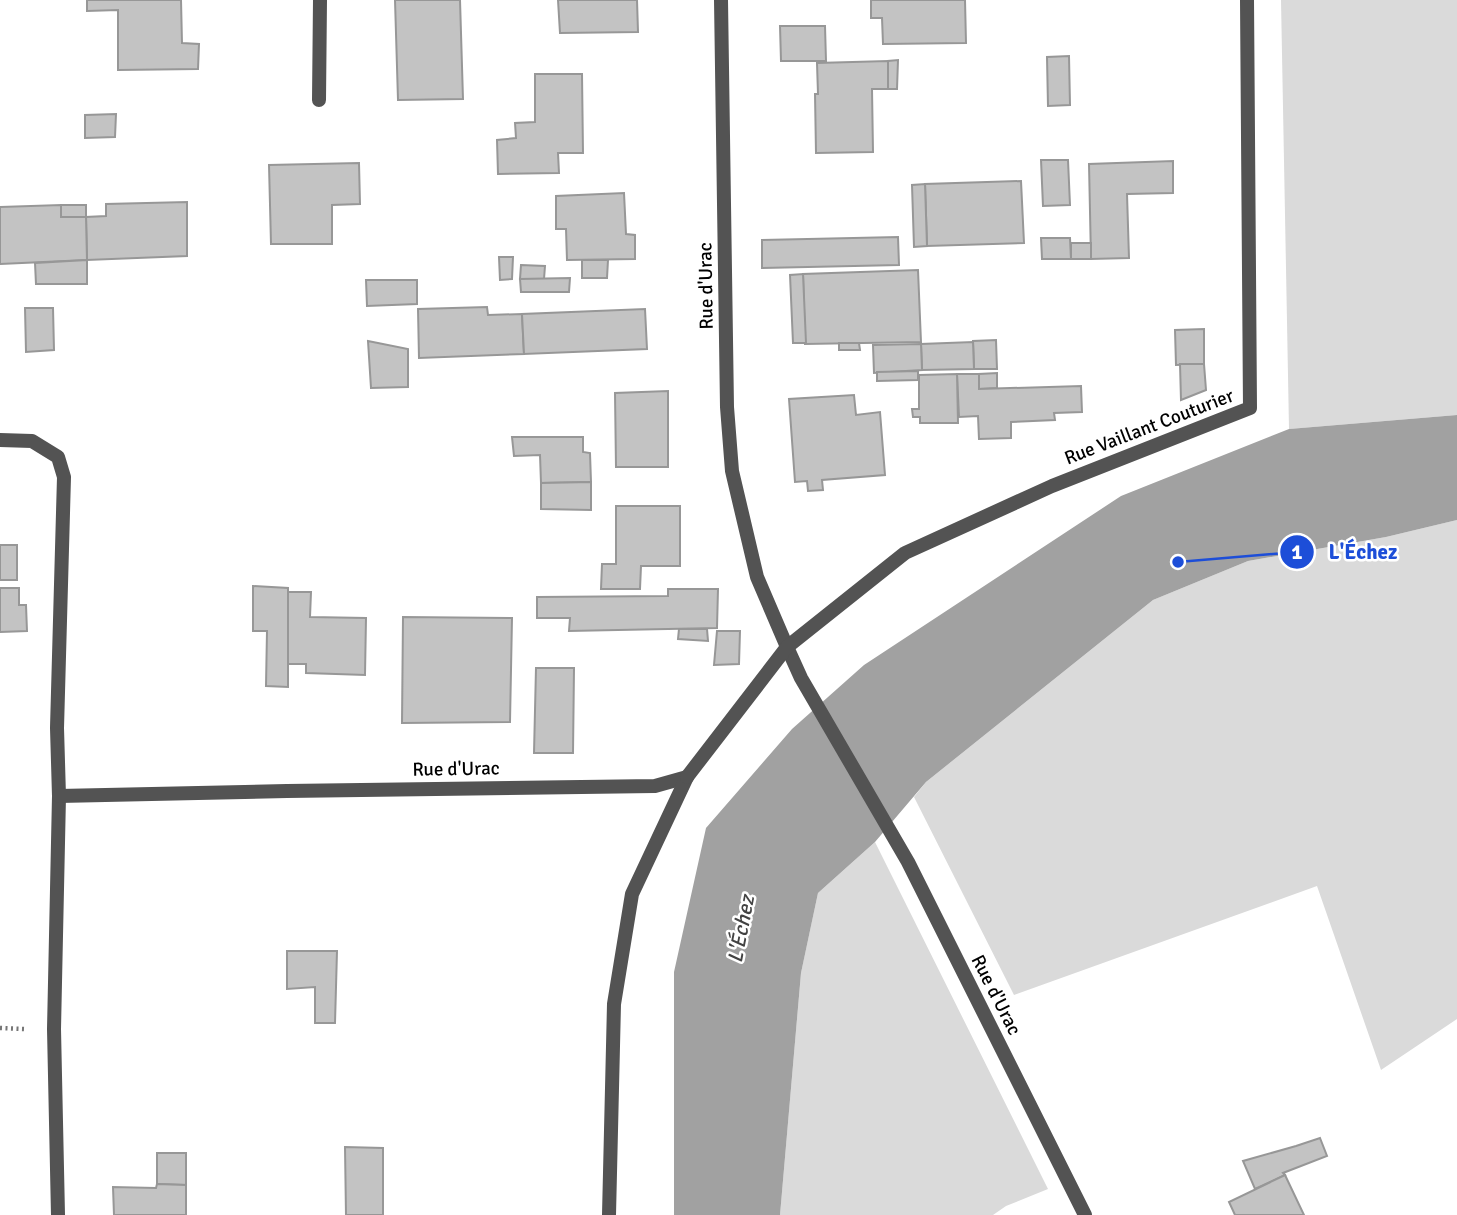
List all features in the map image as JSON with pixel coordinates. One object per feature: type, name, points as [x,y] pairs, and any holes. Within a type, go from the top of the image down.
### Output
[{"type":"street","points":[[319,100],[320,0]]},
{"type":"street","name":"Rue d'Urac","points":[[721,0],[727,407],[732,471],[757,577],[801,678],[908,862],[1085,1215]]},
{"type":"street","name":"Rue Vaillant Couturier","points":[[787,647],[905,553],[1052,486],[1250,408],[1247,0]]},
{"type":"street","points":[[0,440],[32,441],[58,457],[64,477],[57,728],[59,796],[54,1029],[58,1215]]},
{"type":"street","points":[[609,1215],[614,1004],[632,894],[687,778],[787,647]]},
{"type":"street","name":"Rue d'Urac","points":[[59,796],[656,786],[687,778]]},
{"type":"shaded area","points":[[1281,0],[1457,0],[1457,415],[1289,429]]},
{"type":"shaded area","points":[[1457,520],[1457,1019],[1381,1070],[1317,886],[1014,995],[914,797],[926,782],[1153,600],[1248,561],[1386,537]]},
{"type":"shaded area","points":[[875,842],[1048,1189],[1006,1206],[993,1215],[780,1215],[801,973],[818,893]]},
{"type":"water","points":[[1457,415],[1457,520],[1386,537],[1248,561],[1153,600],[926,782],[875,842],[818,893],[801,973],[780,1215],[674,1215],[674,972],[706,828],[792,729],[864,665],[1121,496],[1289,429]]},
{"type":"building","points":[[87,0],[181,0],[182,43],[199,44],[198,69],[118,70],[118,10],[87,11]]},
{"type":"building","points":[[395,0],[460,0],[463,99],[398,100]]},
{"type":"building","points":[[558,0],[637,0],[638,32],[560,33]]},
{"type":"building","points":[[871,0],[965,0],[966,43],[883,44],[882,18],[871,18]]},
{"type":"building","points":[[780,26],[825,26],[826,61],[781,61]]},
{"type":"building","points":[[1069,56],[1070,105],[1048,106],[1047,57]]},
{"type":"building","points":[[898,60],[897,89],[888,89],[888,61]]},
{"type":"building","points":[[888,61],[888,89],[872,89],[873,152],[816,153],[817,63]]},
{"type":"building","points":[[535,74],[582,74],[583,153],[558,153],[559,173],[498,174],[497,140],[516,138],[515,123],[535,122]]},
{"type":"building","points":[[116,114],[115,137],[85,138],[85,115]]},
{"type":"building","points":[[1041,160],[1068,160],[1070,205],[1043,206]]},
{"type":"building","points":[[1173,161],[1173,193],[1127,194],[1129,258],[1091,259],[1089,164]]},
{"type":"building","points":[[359,163],[360,204],[332,205],[332,244],[271,244],[269,165]]},
{"type":"building","points":[[1021,181],[1024,243],[927,246],[925,184]]},
{"type":"building","points":[[925,184],[927,246],[914,247],[912,185]]},
{"type":"building","points":[[624,193],[626,234],[635,235],[635,259],[567,260],[566,229],[556,229],[556,196]]},
{"type":"building","points":[[187,202],[187,256],[87,260],[86,217],[106,216],[106,204]]},
{"type":"building","points":[[61,205],[86,205],[86,217],[61,217]]},
{"type":"building","points":[[61,205],[61,217],[86,217],[87,260],[0,264],[0,207]]},
{"type":"building","points":[[898,237],[899,265],[762,268],[762,240]]},
{"type":"building","points":[[1041,238],[1070,238],[1071,259],[1042,259]]},
{"type":"building","points":[[1071,243],[1091,243],[1091,259],[1071,259]]},
{"type":"building","points":[[499,257],[513,257],[512,279],[500,280]]},
{"type":"building","points":[[87,260],[87,284],[36,284],[35,263]]},
{"type":"building","points":[[582,260],[608,260],[607,278],[582,278]]},
{"type":"building","points":[[521,265],[545,266],[544,279],[520,279]]},
{"type":"building","points":[[918,270],[921,342],[805,344],[803,274]]},
{"type":"building","points":[[803,274],[806,343],[793,343],[790,275]]},
{"type":"building","points":[[570,278],[569,292],[521,292],[520,279]]},
{"type":"building","points":[[366,280],[417,280],[417,304],[367,306]]},
{"type":"building","points":[[487,307],[488,315],[522,314],[524,354],[419,358],[418,309]]},
{"type":"building","points":[[25,308],[53,308],[54,350],[26,352]]},
{"type":"building","points":[[645,309],[647,349],[524,354],[522,314]]},
{"type":"building","points":[[1204,329],[1204,364],[1176,365],[1175,330]]},
{"type":"building","points":[[996,340],[997,369],[974,369],[973,341]]},
{"type":"building","points":[[368,341],[408,349],[408,387],[371,388]]},
{"type":"building","points":[[973,342],[974,369],[922,370],[921,344]]},
{"type":"building","points":[[839,343],[859,343],[860,350],[839,350]]},
{"type":"building","points":[[921,344],[922,370],[874,373],[873,345]]},
{"type":"building","points":[[1180,364],[1204,364],[1206,390],[1181,400]]},
{"type":"building","points":[[918,371],[918,380],[877,381],[877,372]]},
{"type":"building","points":[[997,373],[997,388],[979,389],[979,374]]},
{"type":"building","points":[[957,374],[979,374],[979,389],[1081,386],[1082,412],[1054,413],[1055,420],[1011,422],[1011,438],[979,439],[978,416],[959,417]]},
{"type":"building","points":[[957,374],[958,423],[920,423],[920,417],[913,417],[912,409],[919,409],[919,375]]},
{"type":"building","points":[[668,391],[668,467],[616,467],[615,393]]},
{"type":"building","points":[[854,395],[856,415],[880,412],[885,475],[822,480],[823,490],[808,491],[807,481],[795,482],[789,399]]},
{"type":"building","points":[[512,437],[583,437],[583,452],[590,453],[591,482],[541,483],[540,455],[514,456]]},
{"type":"building","points":[[591,482],[591,510],[541,509],[541,483]]},
{"type":"building","points":[[616,506],[680,506],[680,566],[641,566],[640,589],[601,589],[602,564],[616,564]]},
{"type":"building","points":[[0,545],[17,545],[17,580],[0,580]]},
{"type":"building","points":[[253,586],[288,588],[288,687],[266,686],[267,631],[253,631]]},
{"type":"building","points":[[0,588],[19,588],[19,605],[26,605],[27,631],[0,632]]},
{"type":"building","points":[[668,589],[718,589],[717,628],[569,631],[570,618],[537,618],[537,597],[668,596]]},
{"type":"building","points":[[288,592],[311,592],[310,617],[366,618],[365,675],[306,673],[306,664],[288,664]]},
{"type":"building","points":[[403,617],[512,618],[510,722],[402,723]]},
{"type":"building","points":[[679,629],[707,629],[708,641],[678,639]]},
{"type":"building","points":[[717,631],[740,631],[739,664],[714,665]]},
{"type":"building","points":[[536,668],[574,668],[573,753],[534,753]]},
{"type":"building","points":[[287,951],[337,951],[335,1023],[315,1023],[315,987],[287,989]]},
{"type":"building","points":[[1320,1138],[1327,1156],[1283,1173],[1285,1175],[1255,1189],[1243,1161]]},
{"type":"building","points":[[345,1147],[383,1148],[383,1215],[346,1215]]},
{"type":"building","points":[[157,1153],[186,1153],[186,1185],[157,1184]]},
{"type":"building","points":[[1285,1175],[1304,1215],[1235,1215],[1229,1202]]},
{"type":"building","points":[[157,1184],[186,1185],[186,1215],[114,1215],[113,1187],[156,1188]]},
{"type":"place","name":"L'Échez","points":[[1178,562]]}]
